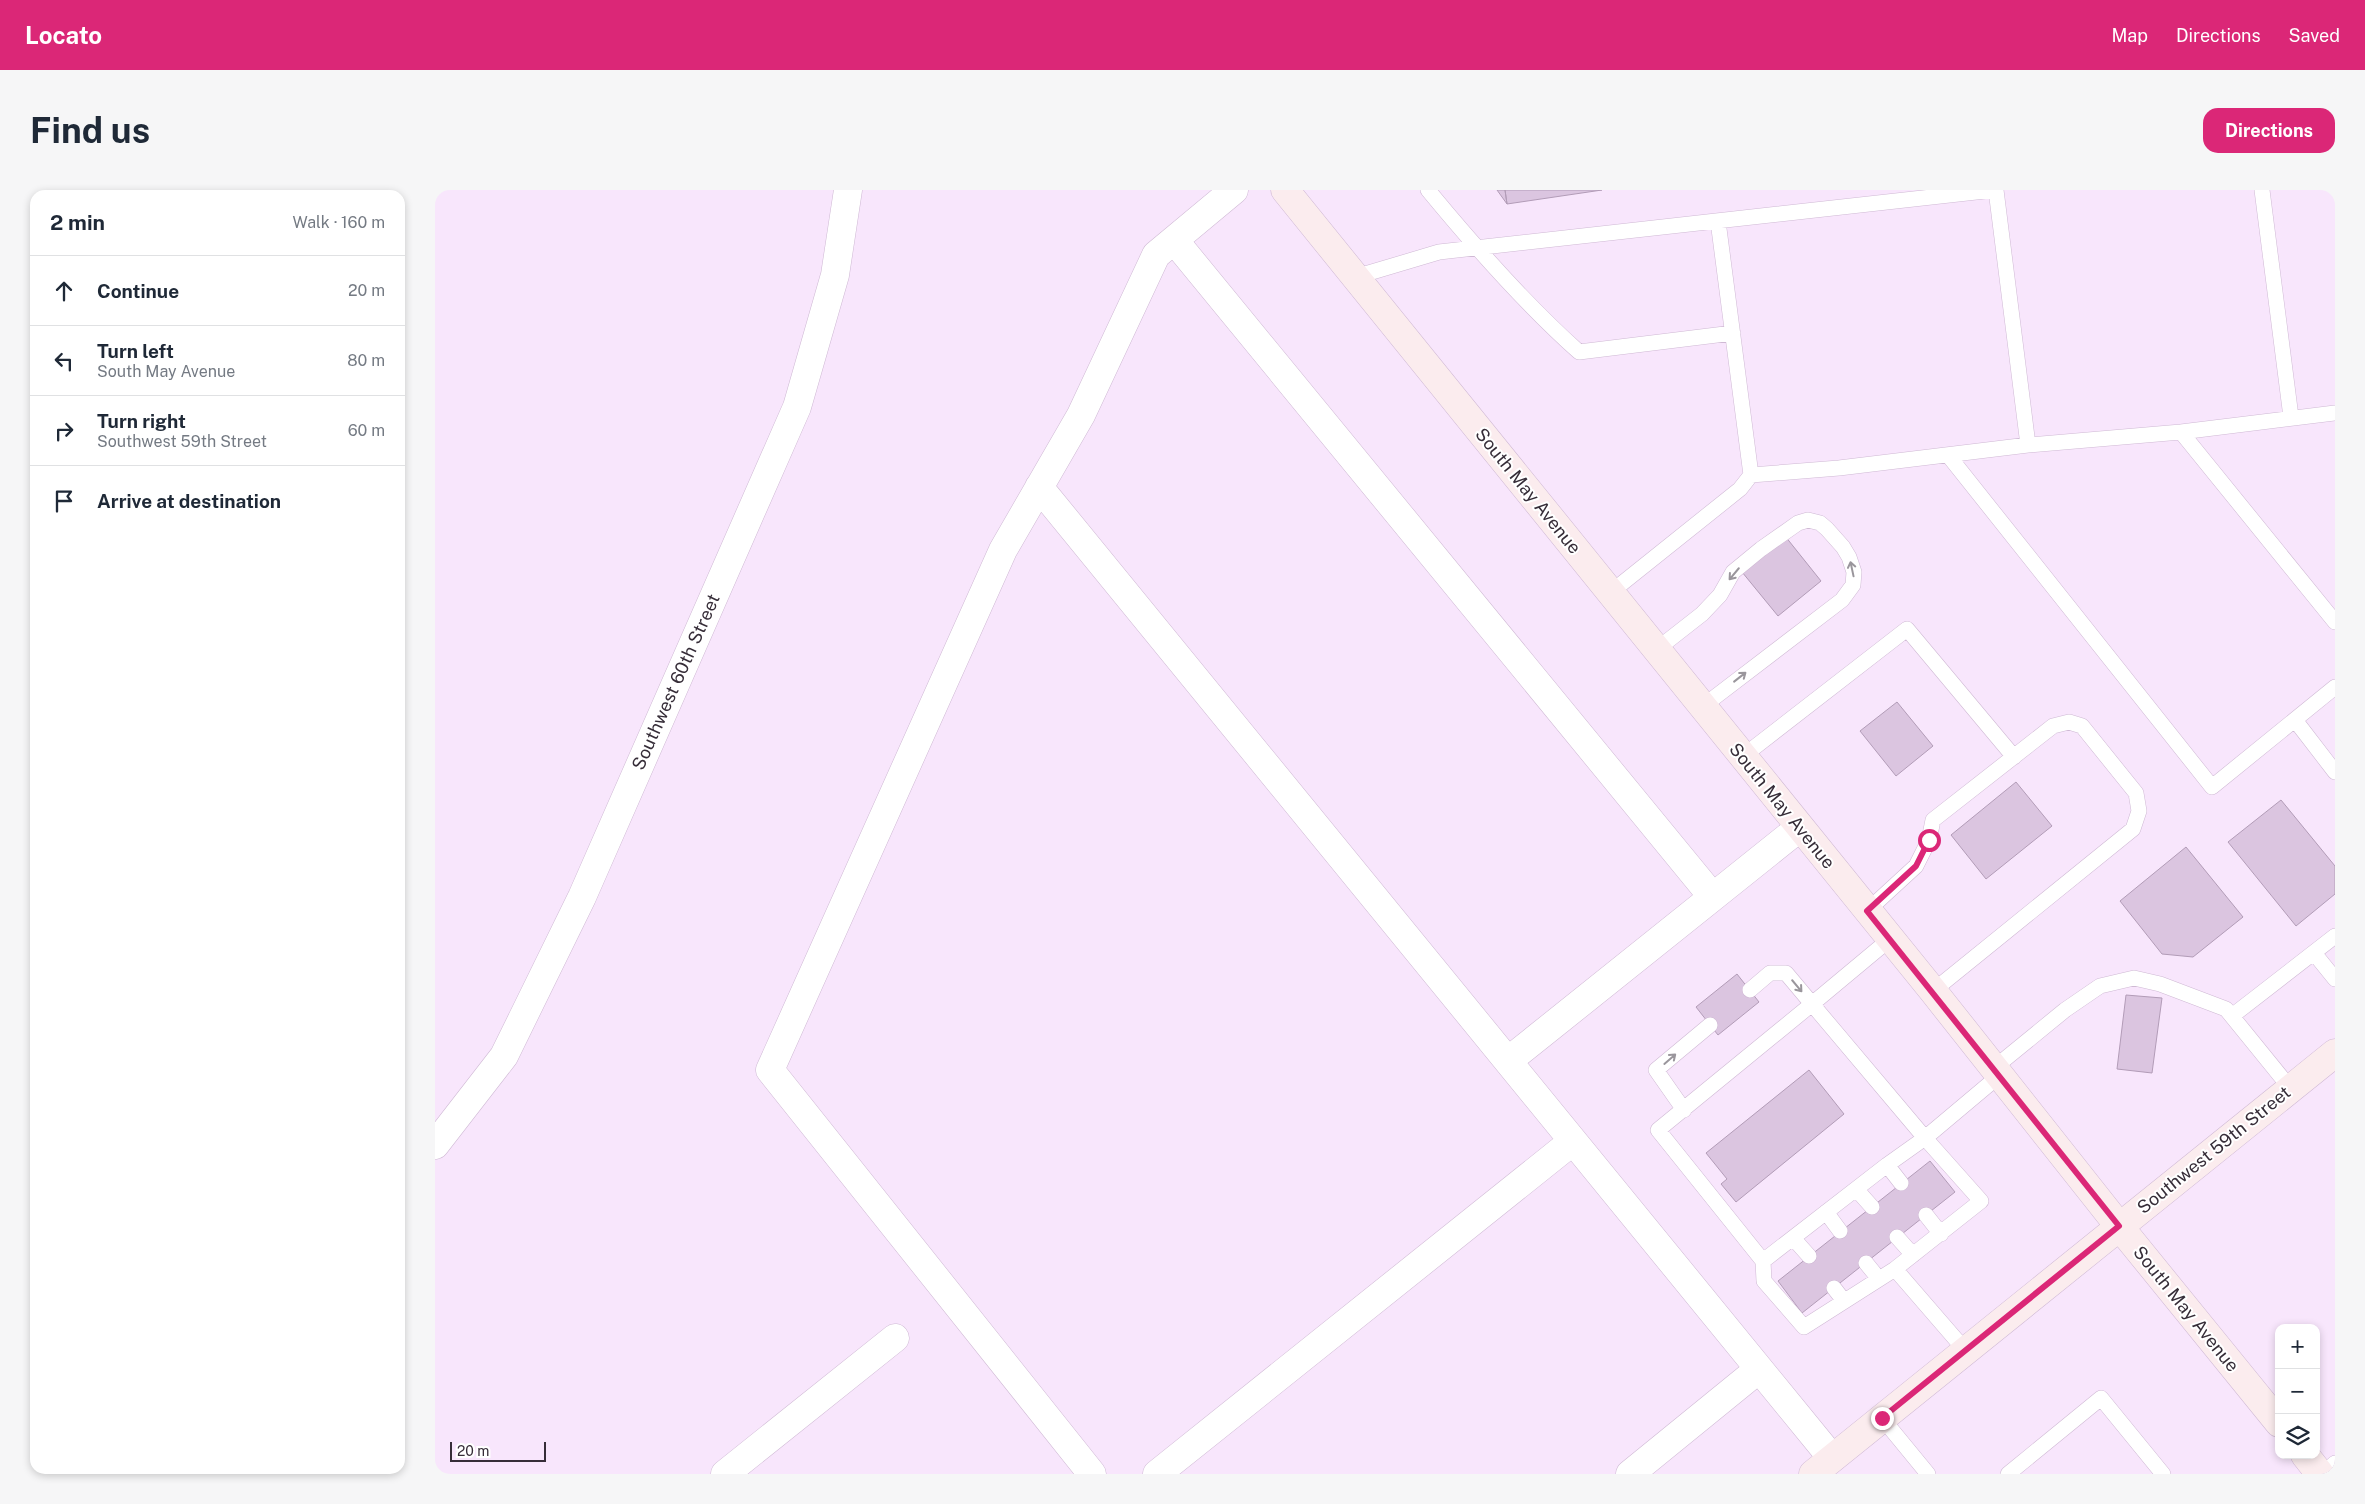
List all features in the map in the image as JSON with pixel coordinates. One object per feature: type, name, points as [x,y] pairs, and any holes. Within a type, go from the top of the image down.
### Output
[{"type":"main road","name":"South May Avenue","points":[[1285,190],[1799,828],[1933,991],[2119,1226],[2275,1418]]},
{"type":"main road","name":"Southwest 59th Street","points":[[1823,1466],[2335,1053]]},
{"type":"street","name":"Southwest 60th Street","points":[[435,1145],[504,1056],[552,959],[582,897],[797,407],[835,275],[848,190]]},
{"type":"street","points":[[1092,1474],[770,1070],[1003,550],[1081,415],[1156,255],[1234,190]]},
{"type":"street","points":[[1174,240],[1712,896]]},
{"type":"street","points":[[1039,487],[1759,1369],[1823,1466]]},
{"type":"street","points":[[1508,1061],[1799,828]]},
{"type":"street","points":[[1157,1474],[1573,1141]]},
{"type":"street","points":[[725,1474],[895,1338]]},
{"type":"street","points":[[1630,1474],[1759,1369]]},
{"type":"lane","points":[[1428,190],[1475,248],[1579,352],[1733,333]]},
{"type":"lane","points":[[1355,277],[1439,252],[1995,190],[2028,445]]},
{"type":"lane","points":[[2262,190],[2291,417]]},
{"type":"lane","points":[[1610,593],[1741,489],[1751,475],[1718,221]]},
{"type":"lane","points":[[1751,475],[1839,468],[2028,445],[2181,432],[2335,413]]},
{"type":"lane","points":[[2181,432],[2335,622]]},
{"type":"lane","points":[[1947,455],[2212,787],[2335,687]]},
{"type":"lane","points":[[1656,650],[1702,614],[1720,595],[1733,572],[1761,549],[1798,523],[1808,520],[1820,523],[1843,547],[1854,572],[1853,585],[1843,600],[1702,707]]},
{"type":"lane","points":[[1742,757],[1907,629],[2014,757]]},
{"type":"lane","points":[[2295,720],[2335,772]]},
{"type":"lane","points":[[1867,911],[1916,866],[1929,840],[1933,820],[2053,726],[2069,722],[2082,726],[2136,793],[2139,811],[2133,829],[1933,991]]},
{"type":"lane","points":[[2232,1016],[2335,936]]},
{"type":"lane","points":[[1750,990],[1770,972],[1787,973],[1812,1004],[1925,1138],[1981,1201],[1895,1269],[1804,1327],[1763,1281],[1763,1261],[1658,1130],[1684,1110],[1812,1004],[1890,938]]},
{"type":"lane","points":[[2314,952],[2335,979]]},
{"type":"lane","points":[[1763,1261],[1925,1138],[2065,1010],[2099,986],[2134,978],[2160,984],[2226,1009],[2291,1089]]},
{"type":"lane","points":[[1684,1110],[1656,1070],[1710,1024]]},
{"type":"lane","points":[[1887,1165],[1901,1183]]},
{"type":"lane","points":[[1856,1189],[1872,1207]]},
{"type":"lane","points":[[1826,1212],[1840,1231]]},
{"type":"lane","points":[[1926,1215],[1941,1234]]},
{"type":"lane","points":[[1897,1237],[1913,1255]]},
{"type":"lane","points":[[1793,1238],[1809,1256]]},
{"type":"lane","points":[[1865,1263],[1879,1279]]},
{"type":"lane","points":[[1895,1269],[1965,1350]]},
{"type":"lane","points":[[1834,1288],[1844,1301]]},
{"type":"lane","points":[[2008,1474],[2101,1398],[2163,1474]]},
{"type":"lane","points":[[1882,1418],[1928,1474]]},
{"type":"building","points":[[1497,190],[1505,190],[1507,204]]},
{"type":"building","points":[[1505,190],[1602,190],[1507,204]]},
{"type":"building","points":[[1785,536],[1821,581],[1778,616],[1742,572]]},
{"type":"building","points":[[1897,702],[1933,746],[1896,776],[1860,731]]},
{"type":"building","points":[[2016,782],[2052,826],[1986,879],[1951,835]]},
{"type":"building","points":[[2281,800],[2335,866],[2335,894],[2296,926],[2228,842]]},
{"type":"building","points":[[2186,847],[2243,917],[2193,957],[2162,954],[2120,901]]},
{"type":"building","points":[[1737,974],[1759,1002],[1718,1035],[1696,1007]]},
{"type":"building","points":[[2126,995],[2162,998],[2152,1073],[2117,1069]]},
{"type":"building","points":[[1809,1070],[1844,1114],[1736,1202],[1721,1184],[1727,1179],[1706,1153]]},
{"type":"building","points":[[1930,1161],[1955,1192],[1802,1313],[1778,1281]]},
{"type":"route","points":[[1882,1418],[2119,1226],[1933,991],[1867,911],[1916,866],[1929,840]]}]
